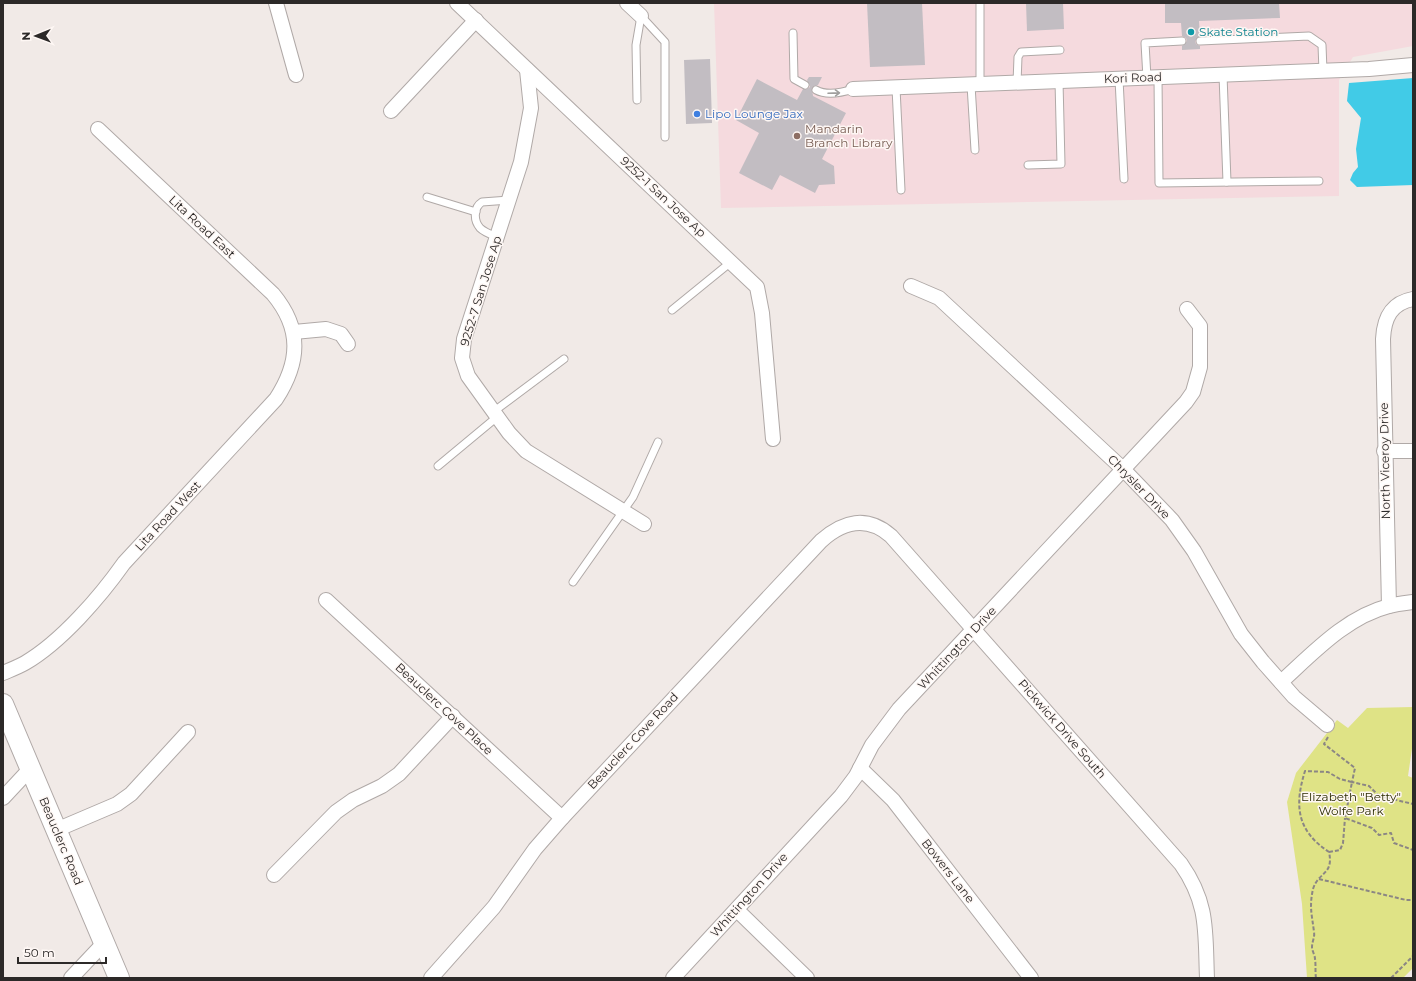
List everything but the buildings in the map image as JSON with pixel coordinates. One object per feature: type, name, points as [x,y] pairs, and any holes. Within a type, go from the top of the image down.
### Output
[{"type":"street","points":[[276,3],[296,75]]},
{"type":"street","name":"9252-1 San Jose Ap","points":[[457,3],[732,262],[757,288],[759,295],[773,439]]},
{"type":"street","points":[[627,3],[641,16]]},
{"type":"street","points":[[391,111],[476,20]]},
{"type":"street","name":"Kori Road","points":[[853,89],[1407,67],[1413,65]]},
{"type":"street","name":"9252-7 San Jose Ap","points":[[528,70],[531,108],[521,162],[462,351],[462,358],[468,376],[495,415],[526,451],[644,524]]},
{"type":"street","name":"Lita Road East","points":[[98,129],[273,294],[282,306],[294,332]]},
{"type":"street","name":"Chrysler Drive","points":[[911,286],[939,298],[1123,469],[1172,520],[1194,551],[1241,634],[1294,697],[1328,731]]},
{"type":"street","name":"North Viceroy Drive","points":[[1389,606],[1382,338],[1386,316],[1391,309],[1399,304],[1413,299]]},
{"type":"street","name":"Whittington Drive","points":[[673,978],[841,796],[860,768],[872,745],[899,709],[1186,402],[1193,392],[1200,367],[1200,326],[1187,309]]},
{"type":"street","points":[[294,332],[326,329],[341,334],[348,344]]},
{"type":"street","name":"Lita Road West","points":[[3,673],[25,663],[46,648],[65,631],[106,588],[124,563],[276,399],[285,385],[291,371],[294,332]]},
{"type":"street","points":[[1384,452],[1413,451]]},
{"type":"street","name":"Pickwick Drive South","points":[[853,523],[866,523],[884,530],[975,629],[1181,864],[1198,891],[1204,916],[1207,978]]},
{"type":"street","name":"Beauclerc Cove Road","points":[[431,978],[494,907],[535,850],[562,818],[821,541],[839,527],[853,523]]},
{"type":"street","name":"Beauclerc Cove Place","points":[[326,600],[562,818]]},
{"type":"street","points":[[1281,682],[1338,631],[1372,612],[1389,606],[1413,602]]},
{"type":"street","name":"Beauclerc Road","points":[[3,704],[119,978]]},
{"type":"street","points":[[274,875],[336,812],[353,800],[382,786],[399,774],[453,716]]},
{"type":"street","points":[[56,830],[117,804],[131,794],[188,732]]},
{"type":"street","name":"Bowers Lane","points":[[860,768],[893,800],[1031,978]]},
{"type":"street","points":[[3,798],[30,769]]},
{"type":"street","points":[[737,910],[807,978]]},
{"type":"street","points":[[71,978],[104,943]]},
{"type":"lane","points":[[975,150],[975,84],[980,3]]},
{"type":"lane","points":[[637,100],[636,45],[641,16]]},
{"type":"lane","points":[[641,16],[665,42],[665,137]]},
{"type":"lane","points":[[793,33],[794,79],[805,85]]},
{"type":"lane","points":[[1200,41],[1309,36],[1322,45],[1324,70]]},
{"type":"lane","points":[[1182,42],[1146,43],[1152,77],[1160,183],[1319,181]]},
{"type":"lane","points":[[1017,83],[1018,57],[1022,52],[1060,50]]},
{"type":"lane","points":[[1223,74],[1227,182]]},
{"type":"lane","points":[[1119,79],[1124,179]]},
{"type":"lane","points":[[1028,165],[1060,164],[1059,81]]},
{"type":"lane","points":[[896,88],[902,190]]},
{"type":"lane","points":[[816,90],[821,94],[840,93],[853,89]]},
{"type":"lane","points":[[427,197],[476,212]]},
{"type":"lane","points":[[497,238],[480,228],[476,218],[478,204],[482,202],[509,200]]},
{"type":"lane","points":[[672,310],[732,262]]},
{"type":"lane","points":[[438,466],[495,415],[564,359]]},
{"type":"lane","points":[[573,582],[624,512],[640,485],[658,442]]},
{"type":"path","points":[[1328,731],[1324,744],[1355,768],[1352,782],[1345,818],[1343,843],[1340,850],[1329,852],[1319,846],[1302,825],[1299,811],[1298,791],[1304,771],[1328,772],[1340,779],[1352,782],[1369,786],[1379,796],[1413,804]]},
{"type":"path","points":[[1345,818],[1372,828],[1379,835],[1391,833],[1394,843],[1413,850]]},
{"type":"path","points":[[1316,978],[1315,958],[1312,948],[1314,933],[1311,917],[1313,888],[1318,879],[1329,869],[1331,861],[1329,852]]},
{"type":"path","points":[[1318,879],[1406,900],[1413,900]]},
{"type":"path","points":[[1391,978],[1413,956]]},
{"type":"shaded area","points":[[714,3],[1413,3],[1413,46],[1353,57],[1339,80],[1339,196],[721,208]]},
{"type":"green space","name":"Elizabeth \"Betty\" Wolfe Park","points":[[1413,707],[1413,742],[1408,776],[1413,778],[1413,968],[1403,978],[1307,978],[1302,904],[1287,802],[1296,773],[1337,720],[1348,728],[1367,708]]},
{"type":"water","points":[[1413,78],[1413,185],[1357,187],[1350,180],[1358,167],[1356,149],[1361,118],[1347,101],[1349,83]]},
{"type":"place","name":"Skate Station","points":[[1191,32]]},
{"type":"place","name":"Lipo Lounge Jax","points":[[697,114]]},
{"type":"place","name":"Mandarin Branch Library","points":[[797,136]]}]
